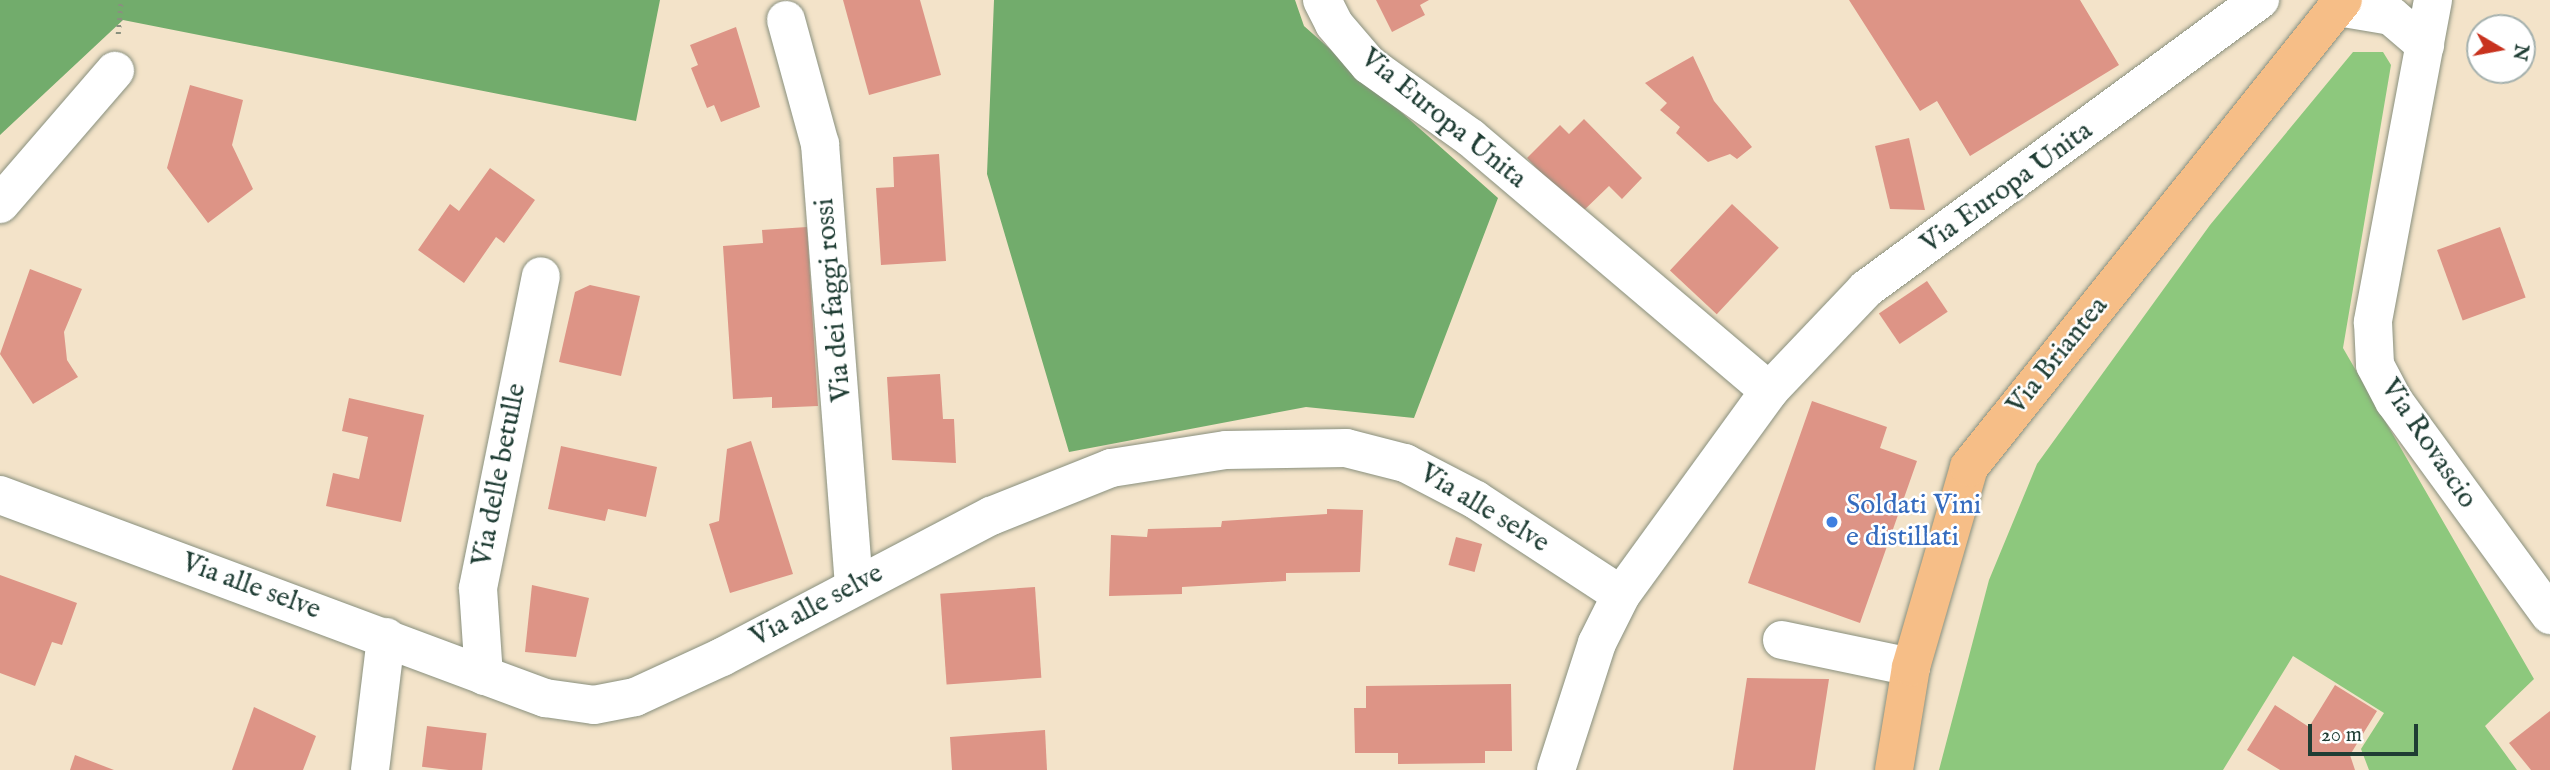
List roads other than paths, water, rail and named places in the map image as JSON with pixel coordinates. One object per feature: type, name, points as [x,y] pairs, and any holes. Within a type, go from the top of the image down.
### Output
[{"type":"main road","name":"Via Briantea","points":[[1894,770],[1911,667],[1969,467],[2340,3]]},
{"type":"street","name":"Via Europa Unita","points":[[1322,0],[1369,65],[1471,138],[1769,391]]},
{"type":"street","name":"Via Europa Unita","points":[[1556,770],[1597,643],[1621,595],[1769,391],[1866,289],[2260,0]]},
{"type":"street","name":"Via Rovascio","points":[[2340,3],[2391,16],[2420,18],[2373,322],[2375,365],[2394,401],[2550,615]]},
{"type":"street","name":"Via dei faggi rossi","points":[[786,20],[820,144],[854,585]]},
{"type":"street","points":[[0,204],[115,71]]},
{"type":"street","name":"Via delle betulle","points":[[484,676],[478,588],[541,276]]},
{"type":"street","name":"Via alle selve","points":[[0,495],[545,698],[594,705],[635,697],[991,516],[1111,468],[1226,450],[1346,448],[1405,463],[1476,500],[1621,595]]},
{"type":"street","points":[[370,770],[386,637]]},
{"type":"street","points":[[1782,640],[1911,667]]},
{"type":"place","name":"Soldati Vini e distillati","points":[[1832,522]]}]
